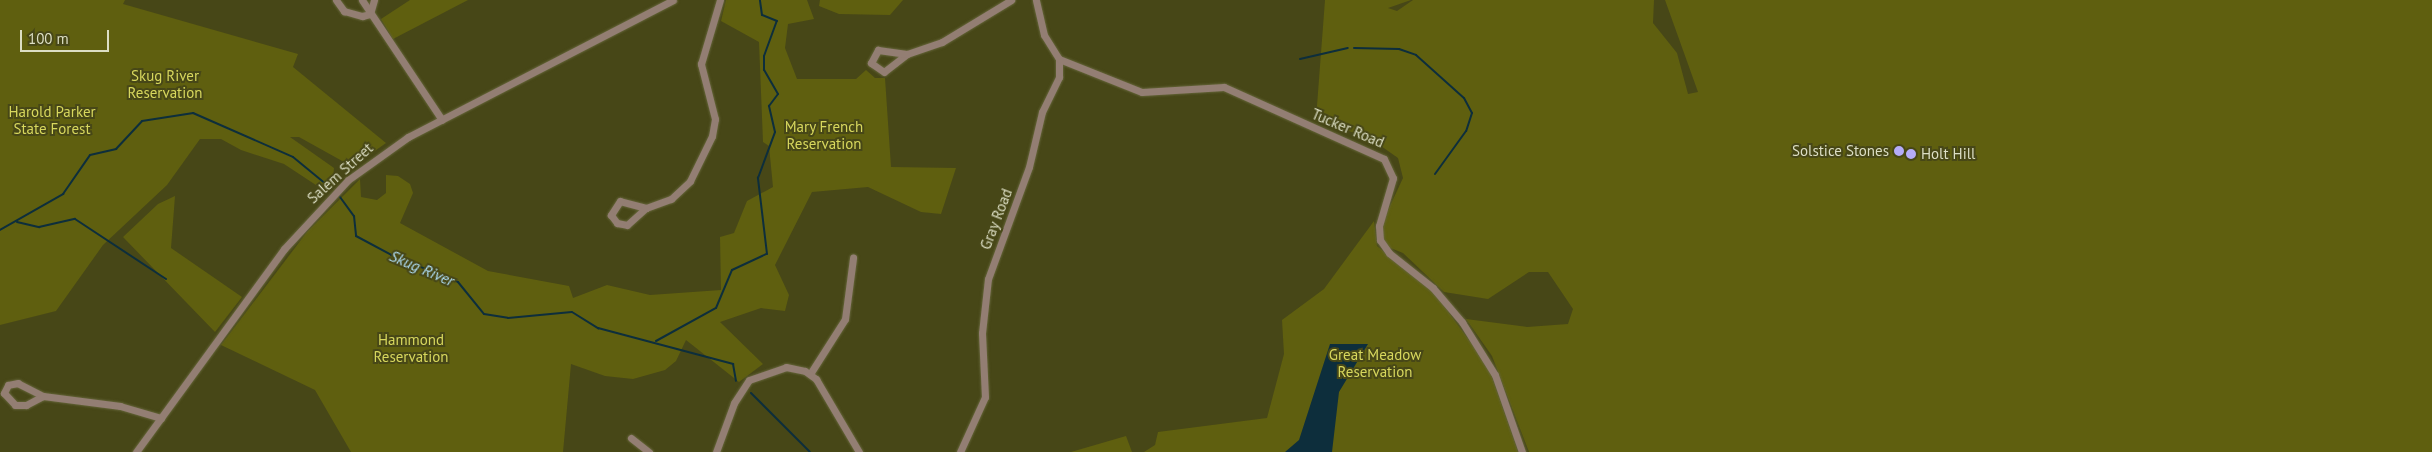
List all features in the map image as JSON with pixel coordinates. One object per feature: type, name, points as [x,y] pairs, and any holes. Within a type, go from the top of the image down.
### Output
[{"type":"street","points":[[336,0],[351,15],[370,14]]},
{"type":"street","points":[[362,0],[442,120]]},
{"type":"street","points":[[370,14],[374,0]]},
{"type":"street","name":"Salem Street","points":[[136,452],[284,249],[317,212],[384,152],[673,0]]},
{"type":"street","points":[[646,208],[620,201],[612,215],[624,225],[646,208],[667,202],[683,189],[712,136],[715,119],[701,64],[720,0]]},
{"type":"street","points":[[906,54],[878,50],[871,64],[877,71],[887,72],[906,54],[958,35],[999,3],[1011,0]]},
{"type":"street","points":[[1036,0],[1044,35],[1059,59]]},
{"type":"street","name":"Gray Road","points":[[960,452],[985,397],[982,333],[988,279],[1024,184],[1042,112],[1057,82],[1059,59]]},
{"type":"street","name":"Tucker Road","points":[[1059,59],[1142,92],[1224,87],[1384,158],[1393,178],[1379,226],[1380,240],[1389,253],[1429,284],[1462,322],[1495,375],[1522,452]]},
{"type":"street","points":[[810,374],[844,319],[853,258]]},
{"type":"street","points":[[716,452],[734,403],[748,380],[782,367],[810,374],[859,452]]},
{"type":"street","points":[[43,396],[19,406],[8,403],[4,393],[15,383],[43,396],[120,406],[161,418]]},
{"type":"street","points":[[631,438],[649,452]]},
{"type":"green space","points":[[0,0],[125,0],[123,4],[298,54],[293,67],[386,143],[362,160],[355,159],[353,167],[299,137],[290,137],[334,168],[332,189],[325,191],[284,164],[241,150],[221,139],[200,139],[167,185],[103,245],[56,311],[0,325]]},
{"type":"green space","points":[[410,0],[468,0],[393,39],[381,19]]},
{"type":"green space","points":[[726,0],[807,0],[814,19],[788,24],[785,48],[797,79],[856,79],[866,70],[875,78],[885,78],[891,167],[956,168],[941,214],[921,212],[868,187],[812,192],[775,265],[789,295],[785,311],[761,308],[720,322],[763,364],[739,382],[686,340],[676,361],[665,370],[633,379],[605,376],[571,364],[563,452],[351,452],[315,390],[221,345],[307,232],[360,179],[361,197],[377,200],[386,193],[386,175],[398,176],[410,184],[413,193],[400,223],[488,271],[569,286],[573,298],[607,285],[650,295],[721,290],[720,237],[734,233],[747,201],[773,187],[769,146],[763,142],[759,42],[721,21]]},
{"type":"green space","points":[[820,0],[903,0],[890,15],[839,14],[819,6]]},
{"type":"green space","points":[[1325,0],[1411,0],[1388,8],[1397,11],[1413,0],[1654,0],[1653,23],[1677,53],[1688,94],[1698,92],[1665,0],[2432,0],[2432,452],[1529,452],[1492,356],[1466,319],[1527,327],[1568,324],[1573,309],[1548,272],[1529,272],[1488,299],[1444,292],[1403,253],[1388,247],[1382,238],[1382,223],[1403,178],[1398,158],[1371,139],[1316,119]]},
{"type":"green space","points":[[175,196],[171,248],[242,297],[215,332],[123,237],[158,204]]},
{"type":"green space","name":"Great Meadow Reservation","points":[[1374,221],[1377,246],[1435,294],[1488,366],[1518,452],[1144,452],[1155,445],[1158,432],[1267,418],[1284,354],[1282,320],[1324,289]]},
{"type":"green space","points":[[1126,436],[1132,452],[1071,452]]},
{"type":"water","points":[[1330,344],[1368,344],[1339,392],[1332,452],[1285,452],[1299,440]]},
{"type":"waterway","points":[[656,341],[716,308],[732,270],[767,254],[758,178],[775,132],[769,106],[778,94],[764,70],[764,56],[777,21],[762,15],[760,0]]},
{"type":"waterway","points":[[1300,59],[1348,48]]},
{"type":"waterway","points":[[1354,48],[1399,49],[1416,55],[1464,98],[1472,113],[1466,131],[1435,174]]},
{"type":"waterway","name":"Skug River","points":[[0,230],[63,194],[90,155],[116,149],[142,121],[193,113],[293,157],[332,189]]},
{"type":"waterway","name":"Skug River","points":[[340,197],[354,216],[356,236],[391,255],[458,282],[484,314],[508,318],[572,312],[598,328],[733,364],[736,381]]},
{"type":"waterway","points":[[17,222],[39,227],[75,219],[166,279]]},
{"type":"waterway","name":"Skug River","points":[[751,393],[810,452]]},
{"type":"place","name":"Solstice Stones","points":[[1899,151]]},
{"type":"place","name":"Holt Hill","points":[[1911,154]]},
{"type":"park label","name":"Skug River Reservation","points":[[165,84]]},
{"type":"park label","name":"Harold Parker State Forest","points":[[52,120]]},
{"type":"park label","name":"Mary French Reservation","points":[[824,134]]},
{"type":"park label","name":"Hammond Reservation","points":[[411,348]]}]
